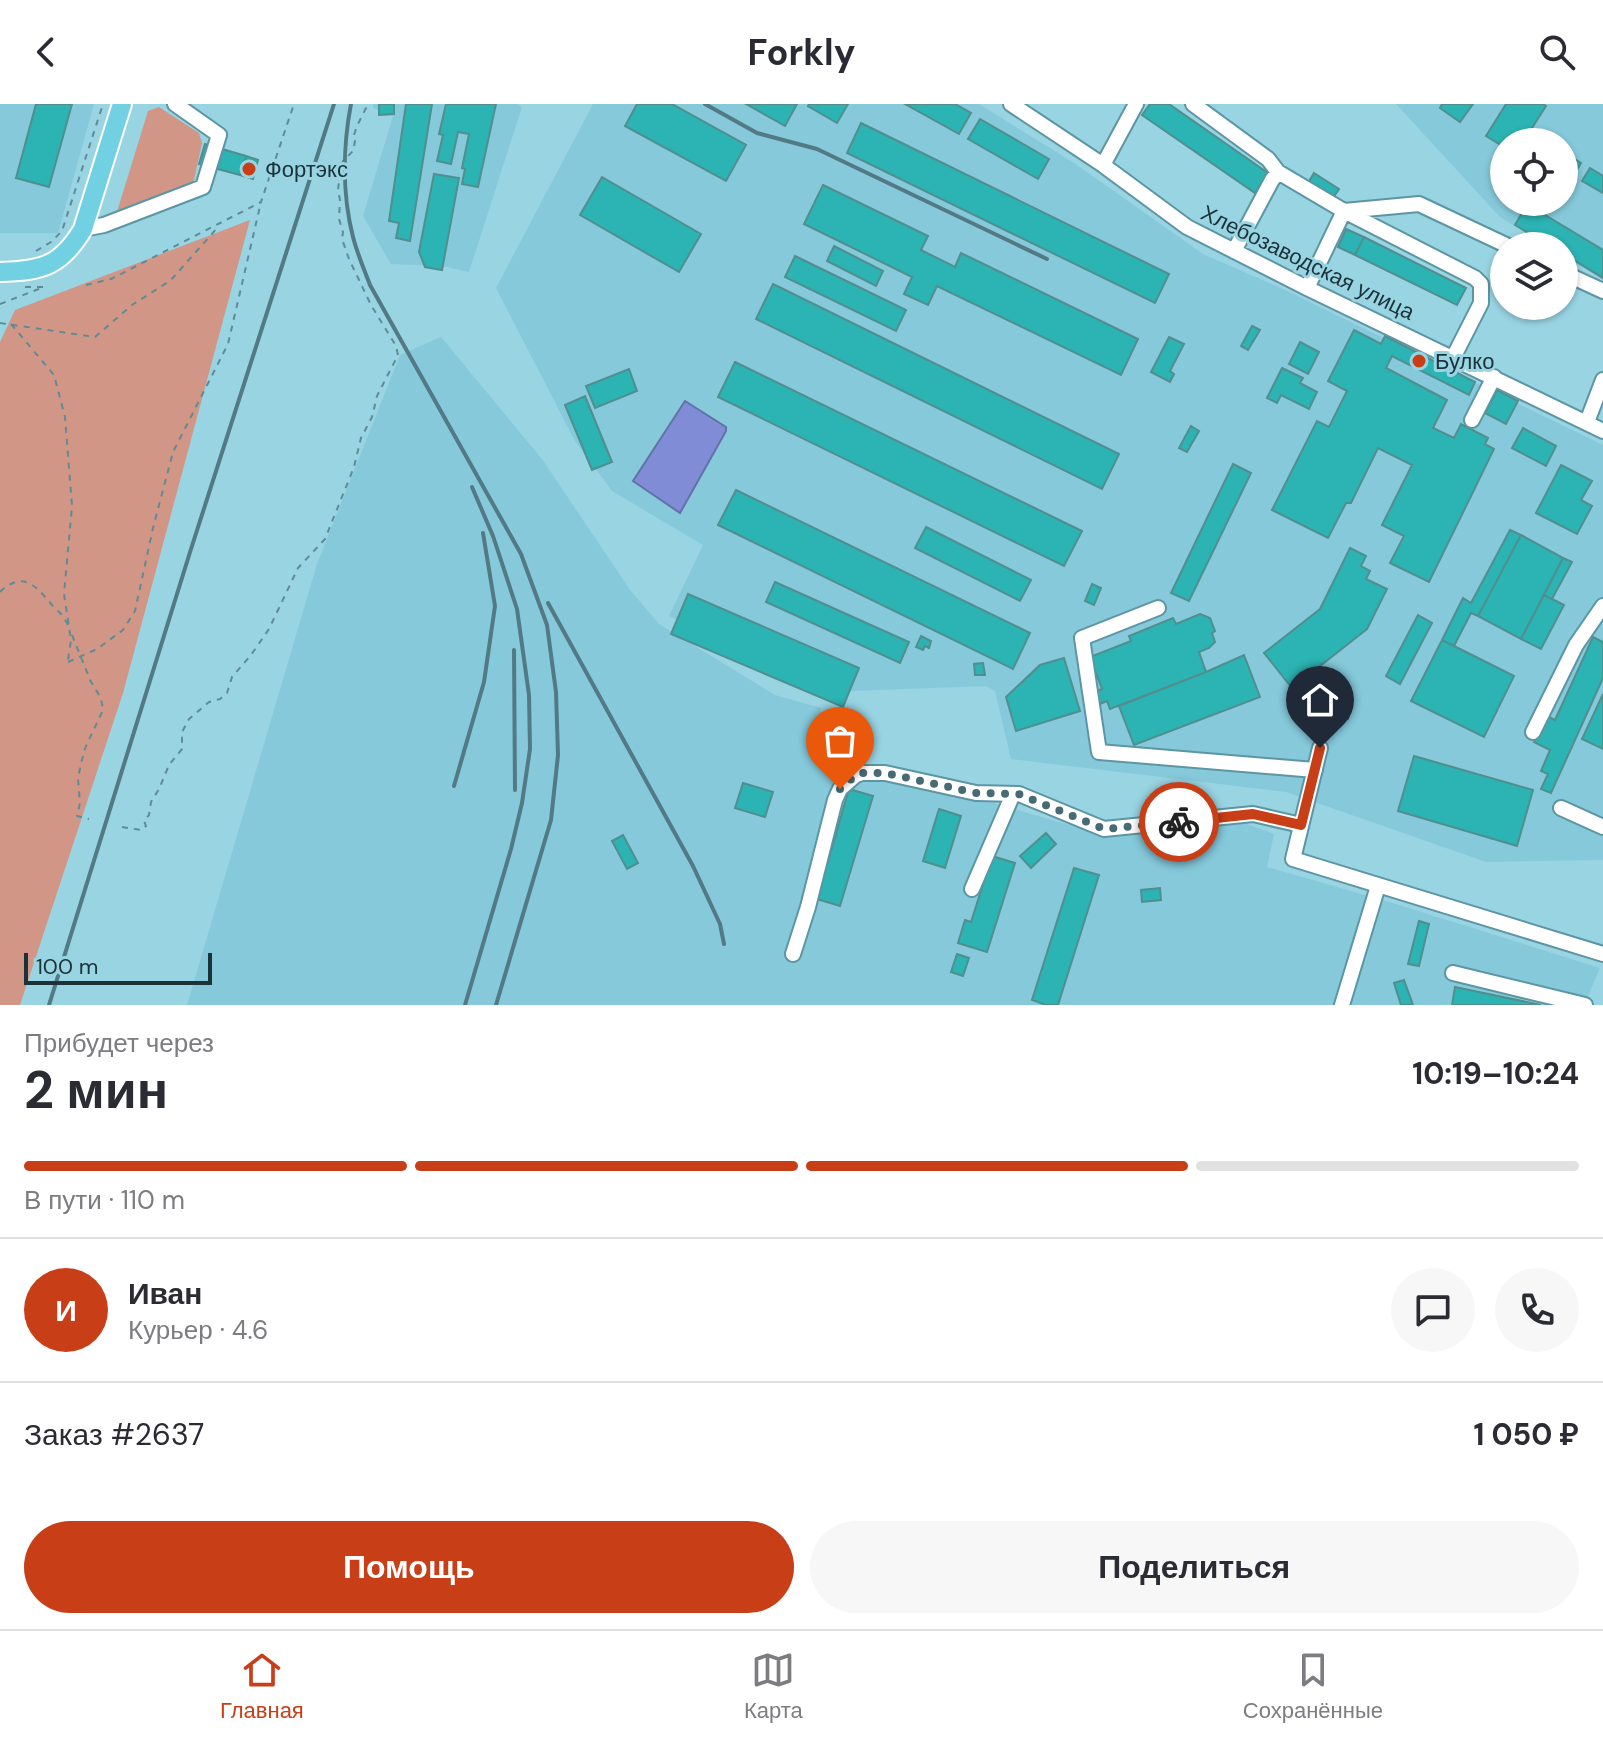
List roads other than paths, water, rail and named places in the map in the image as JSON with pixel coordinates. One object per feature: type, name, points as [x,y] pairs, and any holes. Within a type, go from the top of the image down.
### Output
[{"type":"main road","points":[[0,272],[41,268],[73,245],[83,229],[122,104]]},
{"type":"street","points":[[83,229],[104,225],[203,187],[219,135],[175,104]]},
{"type":"street","name":"Хлебозаводская улица","points":[[1011,104],[1103,165],[1187,227],[1603,431]]},
{"type":"street","points":[[1103,165],[1136,104]]},
{"type":"street","points":[[1193,104],[1268,159],[1278,172],[1344,211],[1475,278],[1481,284],[1481,303],[1453,358]]},
{"type":"street","points":[[1234,251],[1278,172]]},
{"type":"street","points":[[1344,211],[1419,204],[1490,238]]},
{"type":"street","points":[[1307,288],[1344,211]]},
{"type":"street","points":[[1578,279],[1603,291]]},
{"type":"street","points":[[1472,420],[1494,377]]},
{"type":"street","points":[[1587,422],[1603,380]]},
{"type":"street","points":[[1533,732],[1576,645],[1603,606]]},
{"type":"street","points":[[1158,608],[1082,638],[1099,752],[1315,770]]},
{"type":"street","points":[[1320,748],[1293,859],[1603,954]]},
{"type":"street","points":[[793,954],[835,800],[840,789],[862,773],[885,773],[976,793],[1019,794],[1104,829],[1253,814],[1301,825]]},
{"type":"street","points":[[972,889],[1013,794]]},
{"type":"street","points":[[1561,808],[1603,827]]},
{"type":"street","points":[[1342,1005],[1378,886]]},
{"type":"street","points":[[1453,973],[1585,1005]]},
{"type":"water","points":[[685,401],[726,427],[726,431],[680,513],[633,481]]},
{"type":"railway","points":[[49,1005],[334,104]]},
{"type":"railway","points":[[351,104],[346,136],[345,187],[349,221],[370,285],[521,554],[547,625],[556,692],[558,755],[551,820],[496,1005]]},
{"type":"railway","points":[[705,104],[757,133],[817,149],[1047,259]]},
{"type":"railway","points":[[465,1005],[511,849],[530,749],[529,695],[517,609],[493,536],[472,487]]},
{"type":"railway","points":[[454,786],[484,682],[495,606],[483,533]]},
{"type":"railway","points":[[548,603],[693,866],[720,924],[724,944]]},
{"type":"railway","points":[[514,650],[515,790]]},
{"type":"place","name":"Фортэкс","points":[[249,169]]},
{"type":"place","name":"Булко","points":[[1419,361]]}]
